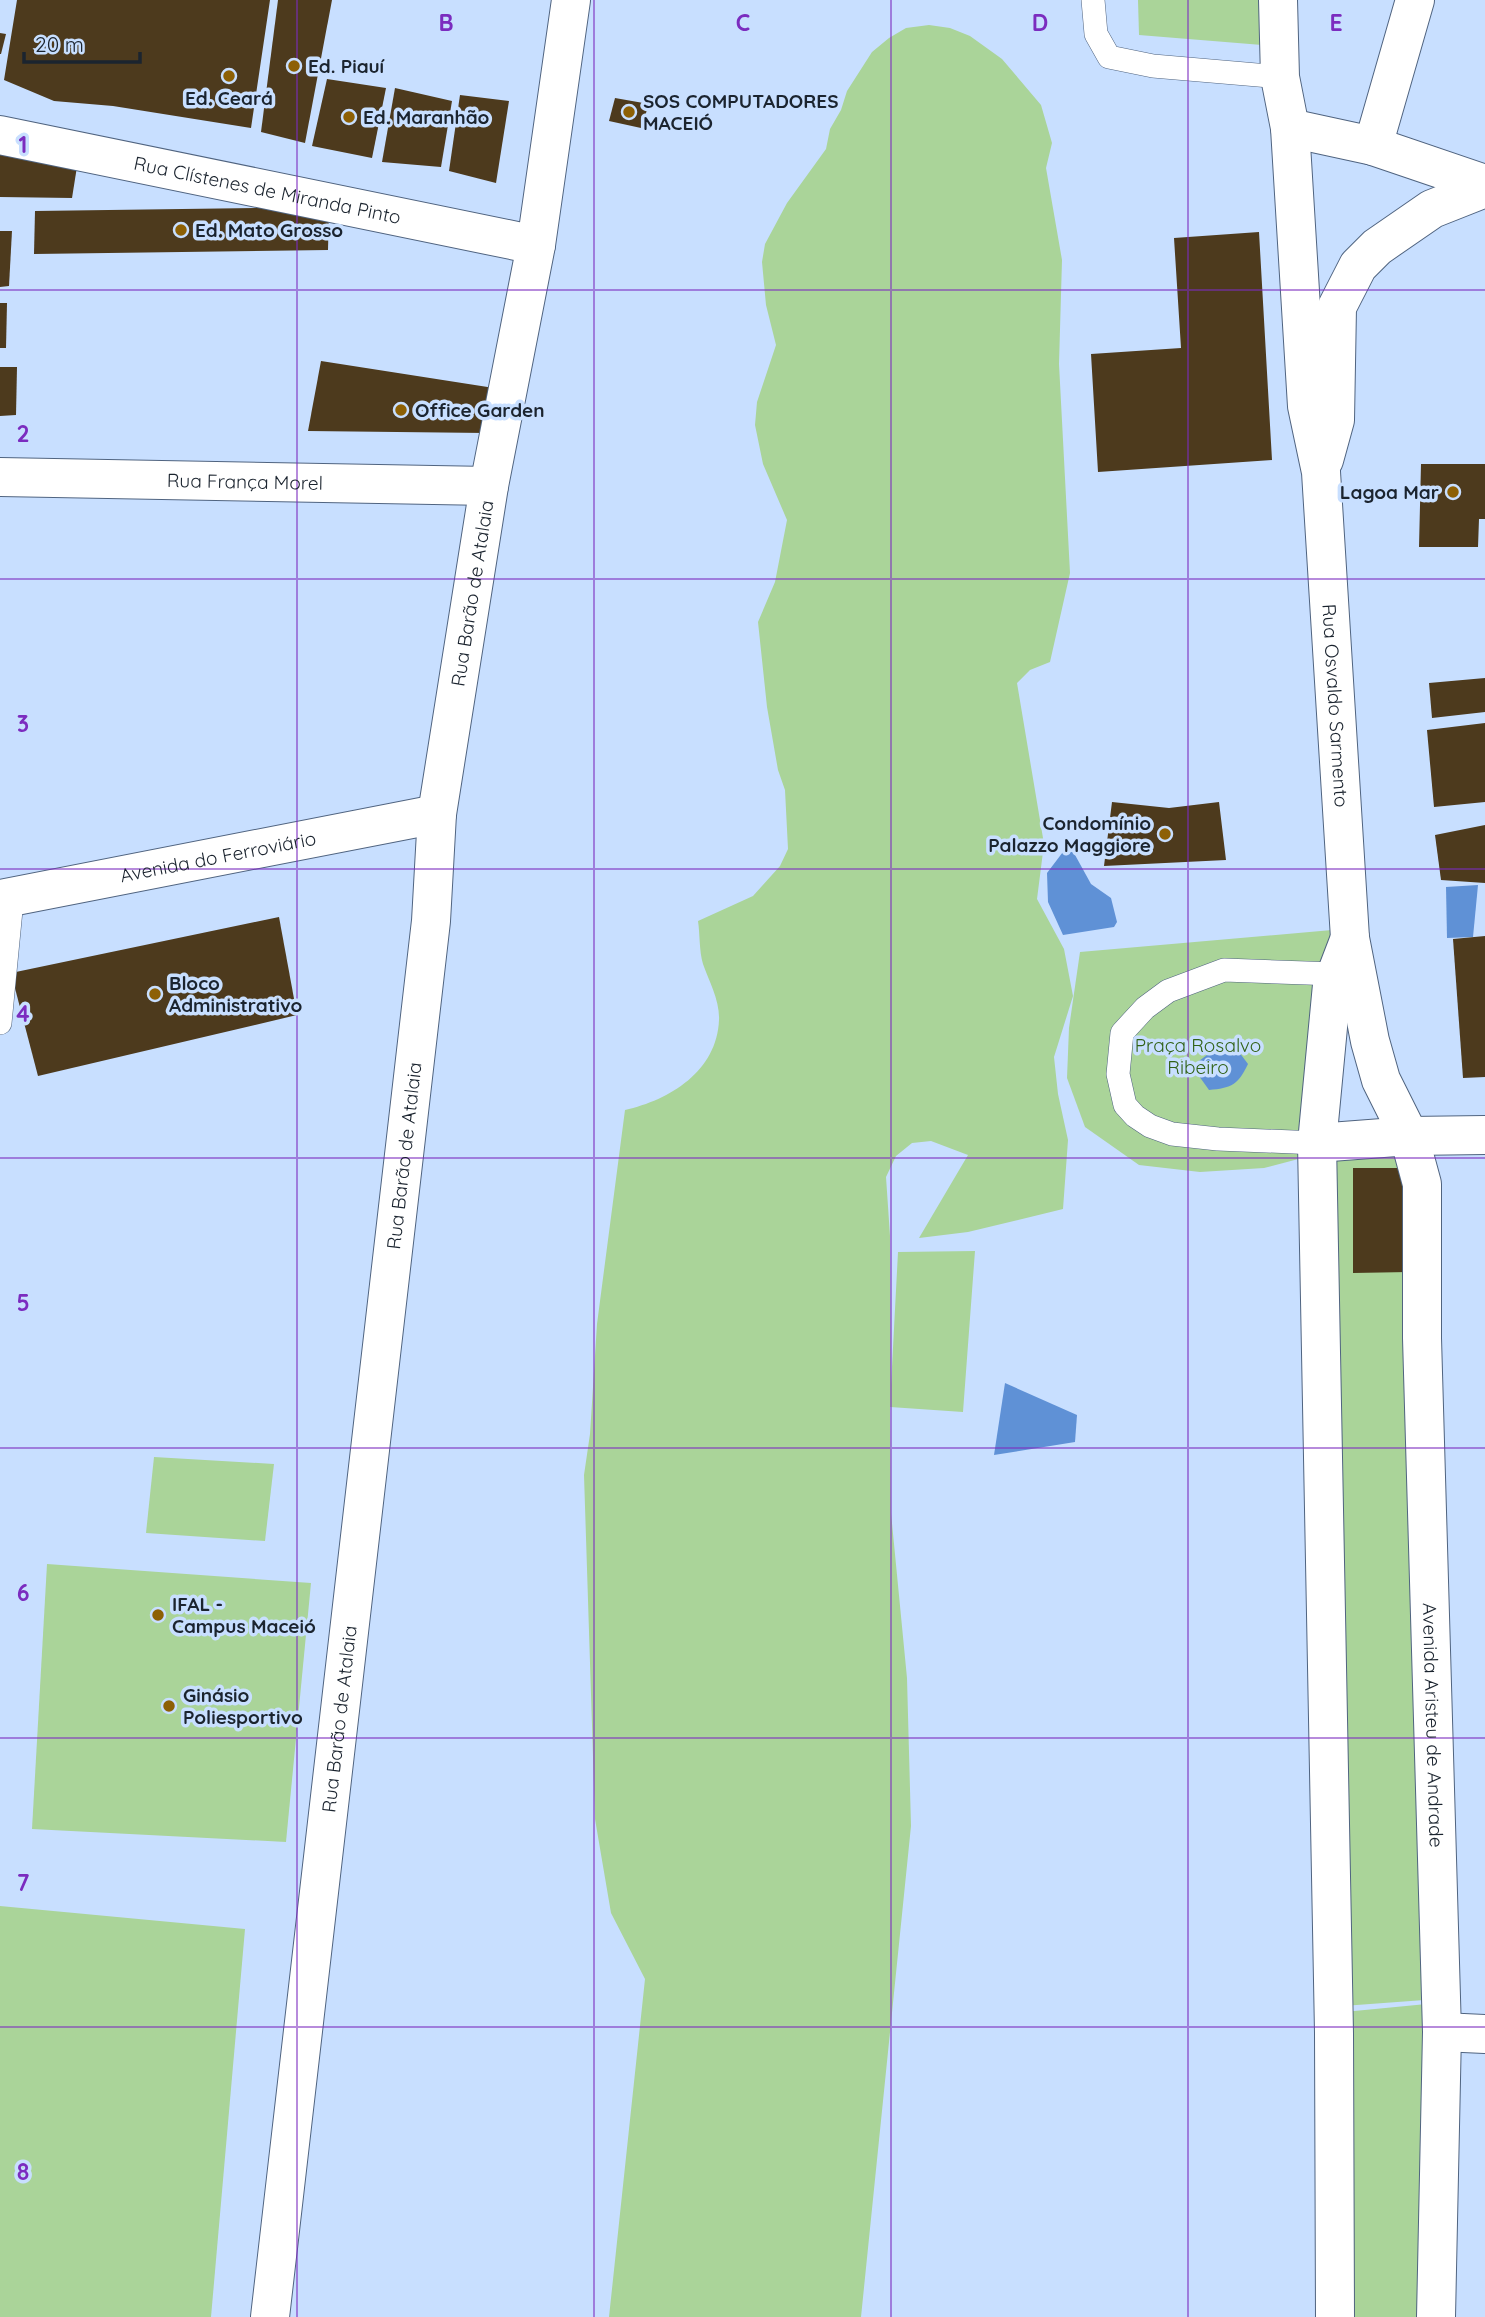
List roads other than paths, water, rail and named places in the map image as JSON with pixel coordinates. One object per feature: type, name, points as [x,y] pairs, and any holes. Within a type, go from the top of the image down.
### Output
[{"type":"street","name":"Rua Barão de Atalaia","points":[[270,2317],[431,921],[437,814],[489,486],[536,245],[571,0]]},
{"type":"street","name":"Rua Osvaldo Sarmento","points":[[1278,0],[1280,78],[1290,128],[1307,406],[1321,472],[1350,938],[1370,1041],[1381,1080],[1409,1136]]},
{"type":"street","points":[[1373,146],[1415,0]]},
{"type":"street","points":[[1290,128],[1373,146],[1485,186]]},
{"type":"street","name":"Rua Clístenes de Miranda Pinto","points":[[0,135],[536,245]]},
{"type":"street","name":"Rua Osvaldo Sarmento","points":[[1321,472],[1335,420],[1337,307],[1358,266],[1377,247],[1432,209],[1485,186]]},
{"type":"street","points":[[1298,256],[1358,266]]},
{"type":"street","name":"Rua França Morel","points":[[0,477],[489,486]]},
{"type":"street","name":"Avenida do Ferroviário","points":[[5,898],[437,814]]},
{"type":"street","name":"Rua Osvaldo Sarmento","points":[[1317,1143],[1332,985],[1350,938]]},
{"type":"street","points":[[1335,2317],[1334,2032],[1317,1143],[1409,1136],[1485,1135]]},
{"type":"street","name":"Avenida Aristeu de Andrade","points":[[1409,1136],[1422,1184],[1422,1338],[1442,2032],[1436,2317]]},
{"type":"street","points":[[1442,2032],[1485,2034]]},
{"type":"lane","points":[[1093,0],[1096,34],[1109,57],[1143,64],[1280,78]]},
{"type":"lane","points":[[0,1023],[11,910],[5,898]]},
{"type":"lane","points":[[1317,1143],[1218,1139],[1172,1134],[1150,1126],[1125,1105],[1118,1074],[1122,1033],[1145,1008],[1168,991],[1224,970],[1336,974]]},
{"type":"water","points":[[1069,844],[1091,884],[1111,898],[1117,922],[1114,927],[1063,935],[1048,902],[1047,873]]},
{"type":"water","points":[[1478,885],[1473,937],[1447,938],[1446,887]]},
{"type":"water","points":[[1223,1043],[1236,1048],[1248,1064],[1241,1077],[1233,1084],[1209,1090],[1199,1076],[1199,1061]]},
{"type":"water","points":[[1005,1383],[1077,1415],[1075,1442],[994,1455]]},
{"type":"place","name":"Ed. Piauí","points":[[294,66]]},
{"type":"place","name":"Ed. Ceará","points":[[229,76]]},
{"type":"place","name":"SOS COMPUTADORES MACEIÓ","points":[[629,112]]},
{"type":"place","name":"Ed. Maranhão","points":[[349,117]]},
{"type":"place","name":"Ed. Mato Grosso","points":[[181,230]]},
{"type":"place","name":"Office Garden","points":[[401,410]]},
{"type":"place","name":"Lagoa Mar","points":[[1453,492]]},
{"type":"place","name":"Condomínio Palazzo Maggiore","points":[[1165,834]]},
{"type":"place","name":"Bloco Administrativo","points":[[155,994]]},
{"type":"place","name":"IFAL - Campus Maceió","points":[[158,1615]]},
{"type":"place","name":"Ginásio Poliesportivo","points":[[169,1706]]},
{"type":"park label","name":"Praça Rosalvo Ribeiro","points":[[1198,1056]]}]
